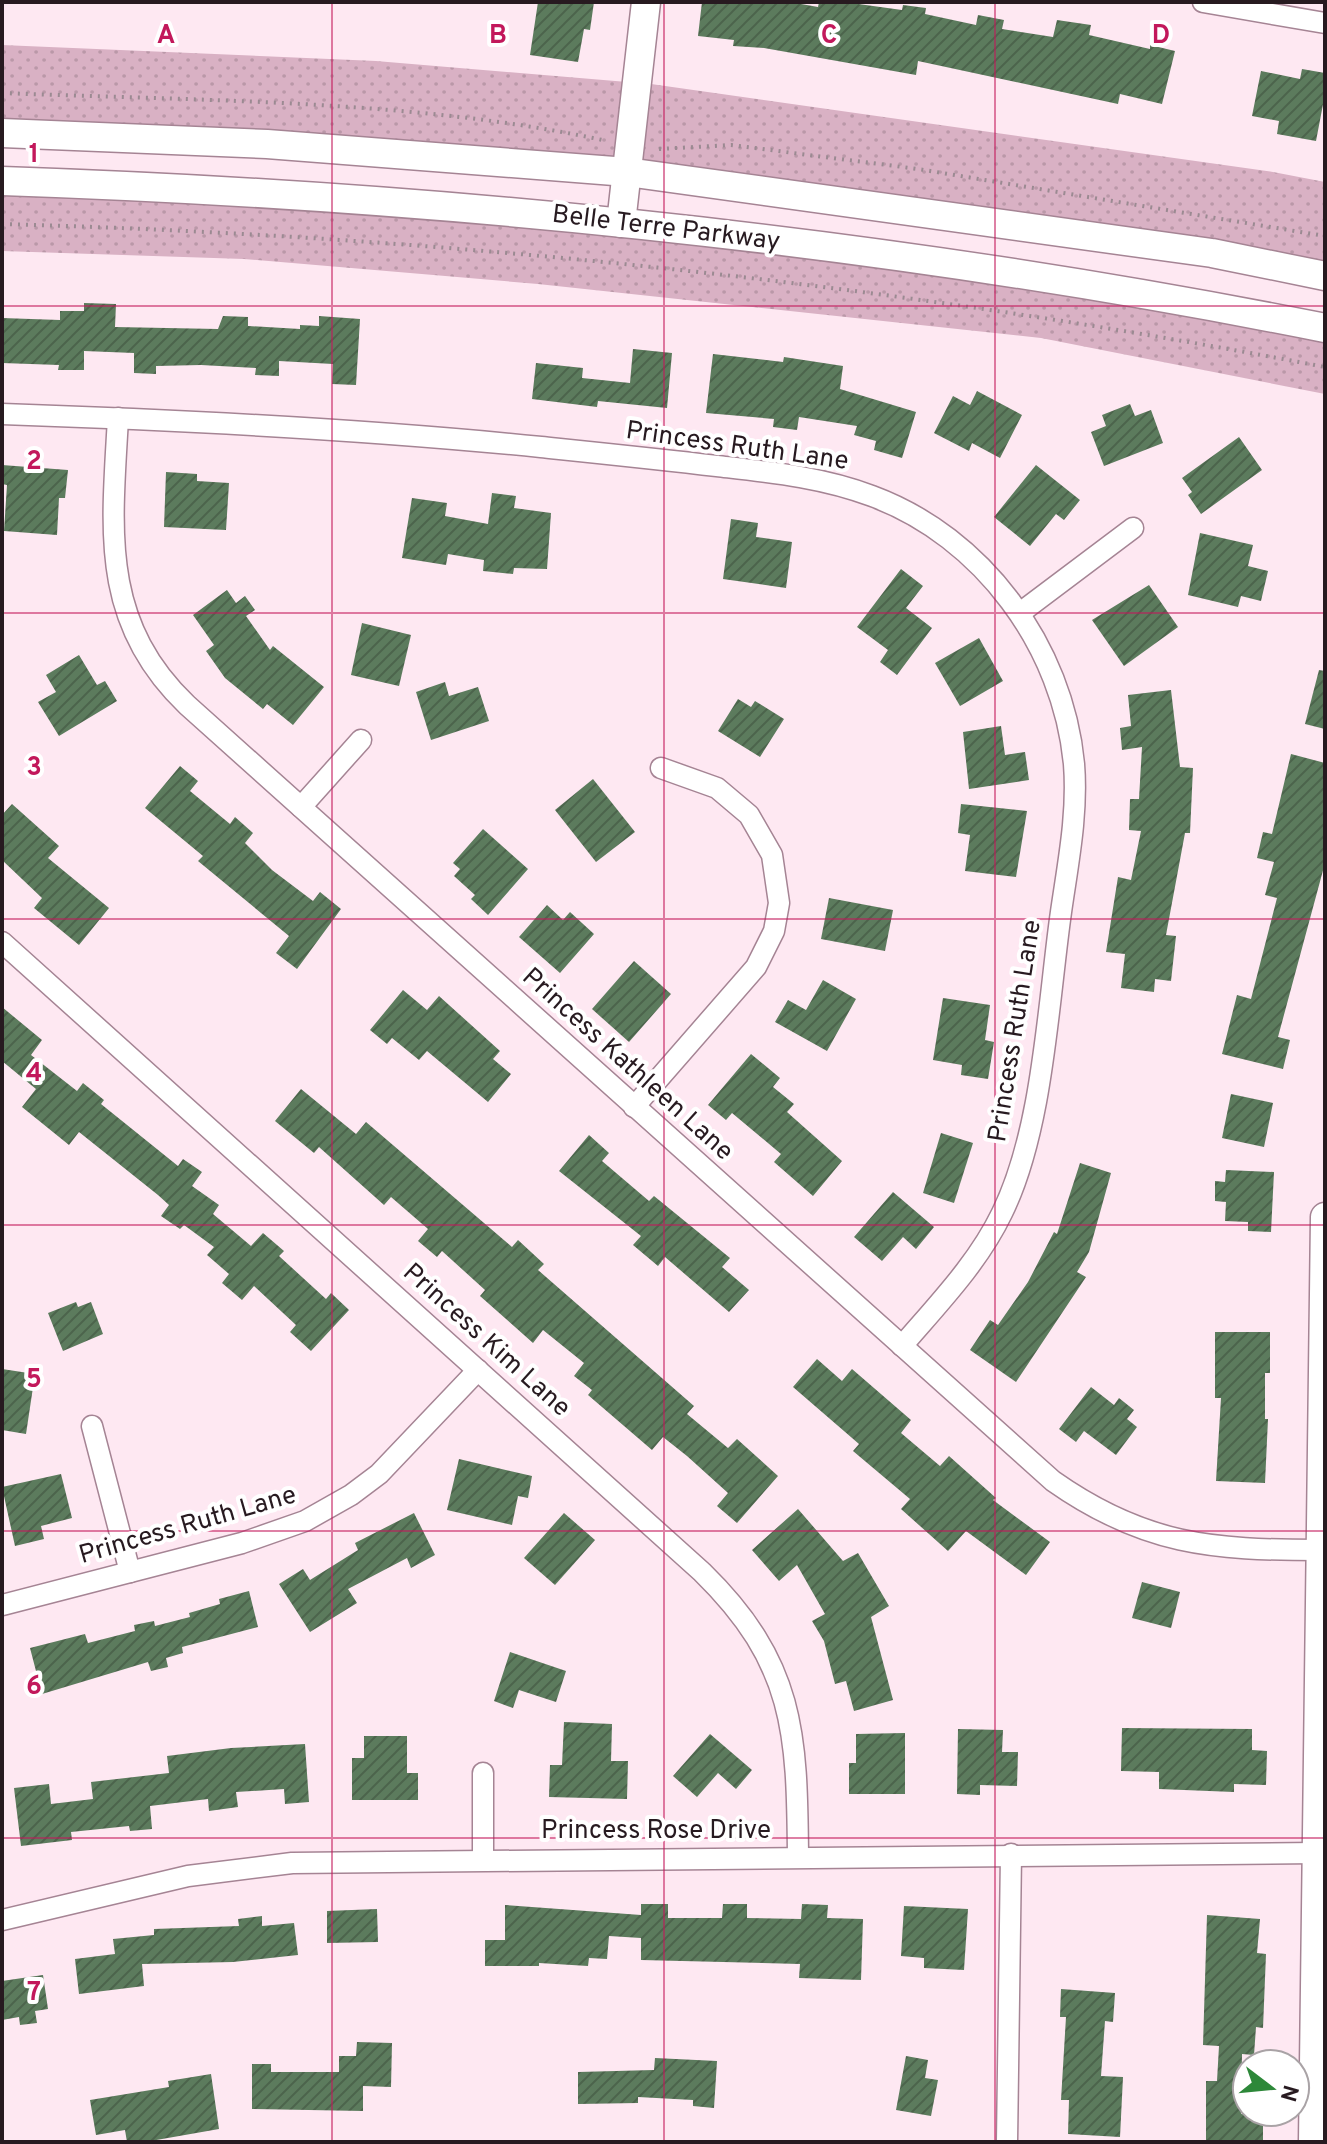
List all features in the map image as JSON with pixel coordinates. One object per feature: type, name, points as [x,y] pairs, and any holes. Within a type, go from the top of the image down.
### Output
[{"type":"main road","points":[[621,223],[646,2]]},
{"type":"main road","name":"Belle Terre Parkway","points":[[2,133],[297,146],[627,172],[1212,253],[1325,276]]},
{"type":"main road","name":"Belle Terre Parkway","points":[[2,181],[284,193],[621,223],[1022,274],[1325,328]]},
{"type":"main road","points":[[1313,2142],[1325,1217]]},
{"type":"street","points":[[1203,2],[1325,23]]},
{"type":"street","name":"Princess Ruth Lane","points":[[2,414],[466,439],[705,464],[820,481],[873,496],[933,529],[985,572],[1020,613],[1054,679],[1071,742],[1075,785],[1073,831],[1035,1098],[1018,1171],[999,1219],[974,1260],[902,1346]]},
{"type":"street","name":"Princess Kathleen Lane","points":[[118,418],[114,563],[120,596],[136,637],[174,693],[1034,1466],[1104,1514],[1147,1532],[1213,1547],[1319,1550]]},
{"type":"street","points":[[1020,613],[1133,528]]},
{"type":"street","points":[[301,807],[361,740]]},
{"type":"street","points":[[634,1107],[756,967],[774,931],[779,903],[772,855],[749,815],[717,788],[661,768]]},
{"type":"street","name":"Princess Kim Lane","points":[[2,942],[702,1572],[756,1635],[782,1687],[795,1739],[798,1856]]},
{"type":"street","name":"Princess Ruth Lane","points":[[2,1605],[268,1535],[336,1505],[379,1474],[478,1370]]},
{"type":"street","points":[[92,1426],[130,1572]]},
{"type":"street","points":[[483,1773],[483,1858]]},
{"type":"street","name":"Princess Rose Drive","points":[[2,1920],[147,1884],[232,1869],[315,1862],[483,1858],[1317,1853]]},
{"type":"street","points":[[1007,2142],[1011,1854]]},
{"type":"path","points":[[2,93],[243,103],[461,118],[542,126],[606,141]]},
{"type":"path","points":[[659,149],[731,145],[918,169],[1325,236]]},
{"type":"path","points":[[2,224],[320,238],[673,268],[905,297],[1325,367]]},
{"type":"shaded area","points":[[2,45],[376,61],[651,84],[1273,172],[1325,182],[1325,264],[1072,219],[692,167],[2,120]]},
{"type":"shaded area","points":[[2,193],[149,197],[668,238],[1028,286],[1325,339],[1325,394],[1041,338],[538,284],[244,259],[2,251]]},
{"type":"building","points":[[538,2],[594,2],[590,30],[584,29],[578,62],[530,55]]},
{"type":"building","points":[[702,2],[790,2],[818,7],[819,2],[844,2],[902,10],[903,5],[926,8],[925,14],[976,25],[978,15],[1004,20],[1002,29],[1053,37],[1057,20],[1091,25],[1089,35],[1150,49],[1150,45],[1175,51],[1162,104],[1120,94],[1118,104],[918,61],[916,75],[764,48],[733,46],[734,40],[698,36]]},
{"type":"building","points":[[1302,69],[1325,73],[1325,94],[1316,141],[1277,134],[1279,121],[1252,116],[1261,71],[1300,79]]},
{"type":"building","points":[[84,303],[116,304],[115,327],[218,329],[223,316],[248,317],[248,326],[300,329],[300,325],[319,326],[319,316],[360,319],[356,385],[332,384],[333,364],[279,361],[279,376],[255,375],[256,368],[201,365],[156,366],[156,374],[134,373],[134,353],[84,351],[84,370],[58,370],[59,365],[2,363],[2,318],[60,320],[60,311],[84,311]]},
{"type":"building","points":[[633,349],[672,353],[667,408],[598,401],[597,407],[532,399],[536,363],[583,368],[582,378],[630,383]]},
{"type":"building","points":[[713,354],[783,362],[784,357],[843,366],[840,389],[916,412],[902,458],[874,450],[876,441],[854,435],[857,426],[799,417],[797,430],[773,427],[774,419],[706,413]]},
{"type":"building","points":[[977,391],[1022,415],[1000,458],[972,443],[969,451],[934,433],[953,396],[970,405]]},
{"type":"building","points":[[1130,404],[1135,416],[1151,410],[1163,443],[1104,466],[1091,432],[1106,426],[1102,415]]},
{"type":"building","points":[[1239,437],[1262,470],[1201,514],[1188,495],[1192,492],[1182,478]]},
{"type":"building","points":[[2,465],[68,470],[65,498],[59,498],[57,535],[4,531],[7,485],[2,484]]},
{"type":"building","points":[[1036,465],[1080,500],[1064,520],[1056,514],[1030,546],[994,517]]},
{"type":"building","points":[[166,472],[197,474],[197,481],[229,483],[226,530],[164,527]]},
{"type":"building","points":[[492,493],[516,496],[514,508],[551,513],[547,569],[514,568],[513,574],[483,571],[484,560],[448,554],[446,565],[402,558],[412,498],[447,503],[445,516],[488,524]]},
{"type":"building","points":[[731,519],[758,523],[756,537],[792,542],[786,588],[723,579]]},
{"type":"building","points":[[1200,533],[1253,545],[1248,566],[1268,571],[1261,601],[1241,596],[1238,607],[1188,595]]},
{"type":"building","points":[[901,569],[923,586],[906,608],[932,628],[897,675],[880,662],[888,650],[857,627]]},
{"type":"building","points":[[1149,585],[1178,627],[1124,666],[1092,620]]},
{"type":"building","points":[[227,590],[236,603],[245,596],[255,610],[246,616],[270,650],[273,646],[324,687],[293,725],[267,704],[263,709],[225,678],[206,651],[214,645],[193,615]]},
{"type":"building","points":[[362,623],[411,635],[399,686],[351,675]]},
{"type":"building","points":[[979,638],[1003,681],[960,706],[935,663]]},
{"type":"building","points":[[79,655],[97,685],[105,681],[117,701],[59,736],[38,702],[56,692],[46,675]]},
{"type":"building","points":[[1319,670],[1325,671],[1325,729],[1305,724]]},
{"type":"building","points":[[445,682],[449,696],[478,687],[489,721],[431,740],[416,692]]},
{"type":"building","points":[[1171,690],[1180,767],[1193,768],[1190,833],[1185,833],[1166,935],[1176,936],[1171,981],[1155,979],[1154,992],[1121,988],[1125,954],[1106,952],[1118,877],[1131,880],[1141,831],[1129,830],[1130,799],[1139,799],[1142,747],[1122,750],[1120,728],[1131,726],[1128,695]]},
{"type":"building","points":[[738,699],[751,707],[755,701],[784,719],[760,757],[718,731]]},
{"type":"building","points":[[1001,726],[1005,755],[1025,752],[1029,780],[969,789],[963,732]]},
{"type":"building","points":[[1291,754],[1325,763],[1325,863],[1278,1037],[1290,1040],[1283,1069],[1222,1054],[1237,995],[1251,999],[1277,898],[1265,895],[1274,862],[1257,858],[1263,832],[1272,834]]},
{"type":"building","points":[[180,766],[198,781],[190,791],[230,824],[235,817],[253,833],[245,843],[272,870],[313,901],[320,892],[341,909],[297,969],[276,953],[289,936],[198,861],[203,856],[145,808]]},
{"type":"building","points":[[593,779],[635,832],[596,862],[555,810]]},
{"type":"building","points":[[12,804],[59,846],[48,858],[109,908],[79,945],[34,908],[42,898],[2,860],[2,815]]},
{"type":"building","points":[[961,804],[1027,811],[1016,877],[965,871],[970,835],[958,833]]},
{"type":"building","points":[[483,829],[528,869],[488,915],[471,899],[475,895],[454,876],[460,869],[453,863]]},
{"type":"building","points":[[829,898],[893,910],[885,951],[821,939]]},
{"type":"building","points":[[547,905],[563,920],[570,912],[594,934],[560,973],[519,937]]},
{"type":"building","points":[[634,961],[671,994],[629,1042],[592,1009]]},
{"type":"building","points":[[823,980],[856,999],[827,1051],[775,1022],[788,1000],[806,1010]]},
{"type":"building","points":[[403,990],[427,1010],[439,996],[500,1051],[493,1059],[511,1074],[488,1102],[427,1051],[419,1060],[392,1038],[387,1044],[370,1030]]},
{"type":"building","points":[[943,998],[990,1005],[985,1040],[994,1042],[988,1079],[961,1075],[962,1065],[933,1060]]},
{"type":"building","points":[[2,1007],[42,1040],[31,1055],[77,1091],[83,1083],[104,1100],[101,1104],[178,1166],[183,1159],[202,1172],[192,1186],[219,1205],[213,1214],[251,1246],[263,1233],[284,1251],[279,1256],[326,1299],[331,1293],[349,1310],[311,1351],[290,1332],[296,1325],[254,1286],[242,1300],[222,1283],[229,1274],[207,1255],[214,1247],[184,1225],[180,1229],[161,1216],[169,1205],[158,1195],[79,1132],[69,1145],[22,1107],[36,1089],[2,1061]]},
{"type":"building","points":[[751,1054],[780,1078],[773,1087],[794,1104],[787,1112],[842,1161],[813,1196],[774,1162],[781,1154],[732,1113],[726,1120],[708,1105]]},
{"type":"building","points":[[301,1089],[356,1134],[366,1122],[512,1247],[518,1240],[544,1264],[538,1270],[694,1406],[687,1414],[728,1448],[737,1439],[778,1476],[737,1523],[717,1506],[728,1493],[687,1456],[663,1437],[652,1450],[588,1395],[592,1390],[574,1376],[584,1363],[543,1330],[533,1343],[480,1296],[485,1290],[442,1251],[437,1257],[418,1241],[428,1229],[391,1197],[384,1205],[319,1147],[314,1153],[275,1121]]},
{"type":"building","points":[[1231,1094],[1273,1103],[1264,1147],[1222,1138]]},
{"type":"building","points":[[941,1133],[973,1143],[954,1203],[923,1193]]},
{"type":"building","points":[[589,1135],[609,1153],[602,1161],[649,1201],[654,1196],[730,1258],[722,1267],[749,1290],[729,1312],[665,1257],[658,1266],[633,1245],[641,1236],[559,1171]]},
{"type":"building","points":[[1080,1163],[1111,1173],[1089,1252],[1077,1272],[1086,1277],[1016,1382],[970,1350],[990,1320],[998,1325],[1028,1282],[1054,1232],[1057,1234]]},
{"type":"building","points":[[1226,1170],[1274,1172],[1271,1232],[1248,1231],[1248,1222],[1225,1221],[1226,1202],[1215,1201],[1215,1181],[1225,1182]]},
{"type":"building","points":[[893,1192],[934,1227],[916,1249],[903,1237],[882,1261],[854,1237]]},
{"type":"building","points":[[76,1302],[78,1307],[91,1302],[103,1334],[63,1351],[48,1313]]},
{"type":"building","points":[[1215,1332],[1270,1332],[1270,1373],[1265,1373],[1265,1419],[1268,1419],[1265,1483],[1216,1481],[1221,1398],[1215,1398]]},
{"type":"building","points":[[817,1359],[842,1381],[852,1369],[911,1420],[901,1433],[940,1466],[949,1456],[996,1498],[993,1500],[1050,1542],[1026,1575],[966,1531],[948,1551],[901,1509],[910,1499],[853,1451],[859,1444],[793,1387]]},
{"type":"building","points":[[2,1369],[35,1374],[26,1434],[2,1430]]},
{"type":"building","points":[[1091,1387],[1114,1405],[1119,1398],[1134,1410],[1127,1419],[1137,1427],[1116,1455],[1084,1431],[1076,1442],[1059,1429]]},
{"type":"building","points":[[459,1459],[532,1476],[528,1498],[518,1496],[512,1525],[447,1510]]},
{"type":"building","points":[[61,1474],[72,1518],[41,1526],[44,1539],[15,1546],[2,1487]]},
{"type":"building","points":[[798,1509],[843,1561],[858,1553],[889,1606],[871,1617],[893,1700],[854,1711],[846,1681],[835,1684],[824,1641],[812,1621],[825,1614],[797,1565],[779,1581],[752,1550]]},
{"type":"building","points":[[414,1513],[435,1555],[411,1568],[407,1558],[348,1589],[357,1603],[310,1632],[279,1584],[303,1569],[310,1580],[358,1550],[355,1543]]},
{"type":"building","points":[[564,1513],[595,1540],[555,1585],[524,1558]]},
{"type":"building","points":[[1142,1582],[1180,1592],[1171,1628],[1132,1618]]},
{"type":"building","points":[[249,1591],[258,1627],[182,1647],[183,1653],[166,1658],[168,1667],[151,1671],[148,1662],[42,1694],[30,1648],[85,1634],[88,1643],[135,1631],[134,1625],[154,1621],[155,1626],[190,1617],[189,1613],[220,1604],[219,1599]]},
{"type":"building","points":[[510,1652],[566,1671],[556,1702],[519,1690],[513,1708],[494,1701]]},
{"type":"building","points":[[564,1722],[612,1724],[611,1761],[628,1761],[627,1799],[549,1797],[550,1765],[562,1765]]},
{"type":"building","points":[[1122,1728],[1252,1729],[1252,1750],[1267,1751],[1266,1785],[1234,1784],[1234,1792],[1159,1789],[1159,1772],[1121,1771]]},
{"type":"building","points":[[958,1729],[1003,1730],[1002,1752],[1018,1752],[1017,1786],[980,1785],[980,1795],[957,1794]]},
{"type":"building","points":[[905,1733],[905,1794],[849,1794],[849,1763],[856,1763],[856,1734]]},
{"type":"building","points":[[710,1734],[752,1770],[736,1789],[718,1773],[697,1797],[673,1776]]},
{"type":"building","points":[[364,1736],[407,1736],[407,1773],[418,1773],[418,1800],[352,1800],[352,1758],[364,1758]]},
{"type":"building","points":[[305,1744],[309,1802],[285,1804],[284,1789],[236,1792],[238,1807],[209,1811],[208,1799],[150,1806],[152,1829],[130,1831],[129,1826],[71,1832],[72,1840],[21,1846],[14,1788],[49,1784],[51,1804],[93,1799],[91,1782],[169,1773],[167,1756],[231,1748]]},
{"type":"building","points":[[641,1904],[668,1904],[668,1918],[722,1918],[723,1904],[747,1904],[747,1918],[801,1919],[802,1904],[828,1905],[827,1918],[863,1919],[861,1980],[799,1978],[800,1964],[641,1960],[641,1938],[609,1936],[607,1959],[589,1958],[588,1966],[539,1963],[539,1966],[485,1966],[485,1940],[505,1940],[505,1905],[641,1915]]},
{"type":"building","points":[[904,1906],[968,1909],[964,1970],[924,1968],[924,1958],[901,1956]]},
{"type":"building","points":[[377,1909],[378,1942],[327,1943],[327,1911]]},
{"type":"building","points":[[1207,1915],[1260,1919],[1257,1953],[1266,1954],[1263,2028],[1256,2027],[1254,2048],[1231,2048],[1231,2128],[1263,2128],[1263,2142],[1206,2142],[1206,2081],[1217,2081],[1219,2046],[1203,2045]]},
{"type":"building","points":[[262,1916],[262,1926],[294,1923],[298,1955],[233,1962],[142,1964],[144,1986],[79,1994],[75,1959],[115,1954],[113,1939],[154,1935],[154,1929],[239,1926],[238,1919]]},
{"type":"building","points":[[43,1975],[48,2009],[35,2011],[37,2023],[20,2025],[19,2017],[2,2020],[2,1981]]},
{"type":"building","points":[[1061,1989],[1115,1993],[1113,2022],[1105,2021],[1101,2076],[1123,2077],[1120,2137],[1068,2134],[1069,2100],[1061,2100],[1066,2017],[1060,2017]]},
{"type":"building","points":[[357,2042],[392,2043],[391,2087],[363,2086],[363,2111],[252,2109],[252,2064],[271,2064],[271,2072],[339,2072],[339,2056],[356,2056]]},
{"type":"building","points":[[906,2056],[928,2060],[925,2078],[938,2080],[931,2116],[896,2110]]},
{"type":"building","points":[[655,2058],[717,2061],[714,2108],[693,2106],[693,2100],[638,2097],[638,2103],[578,2104],[578,2072],[654,2070]]},
{"type":"building","points":[[211,2074],[219,2129],[145,2142],[127,2142],[125,2130],[96,2135],[90,2100],[169,2087],[168,2081]]}]
